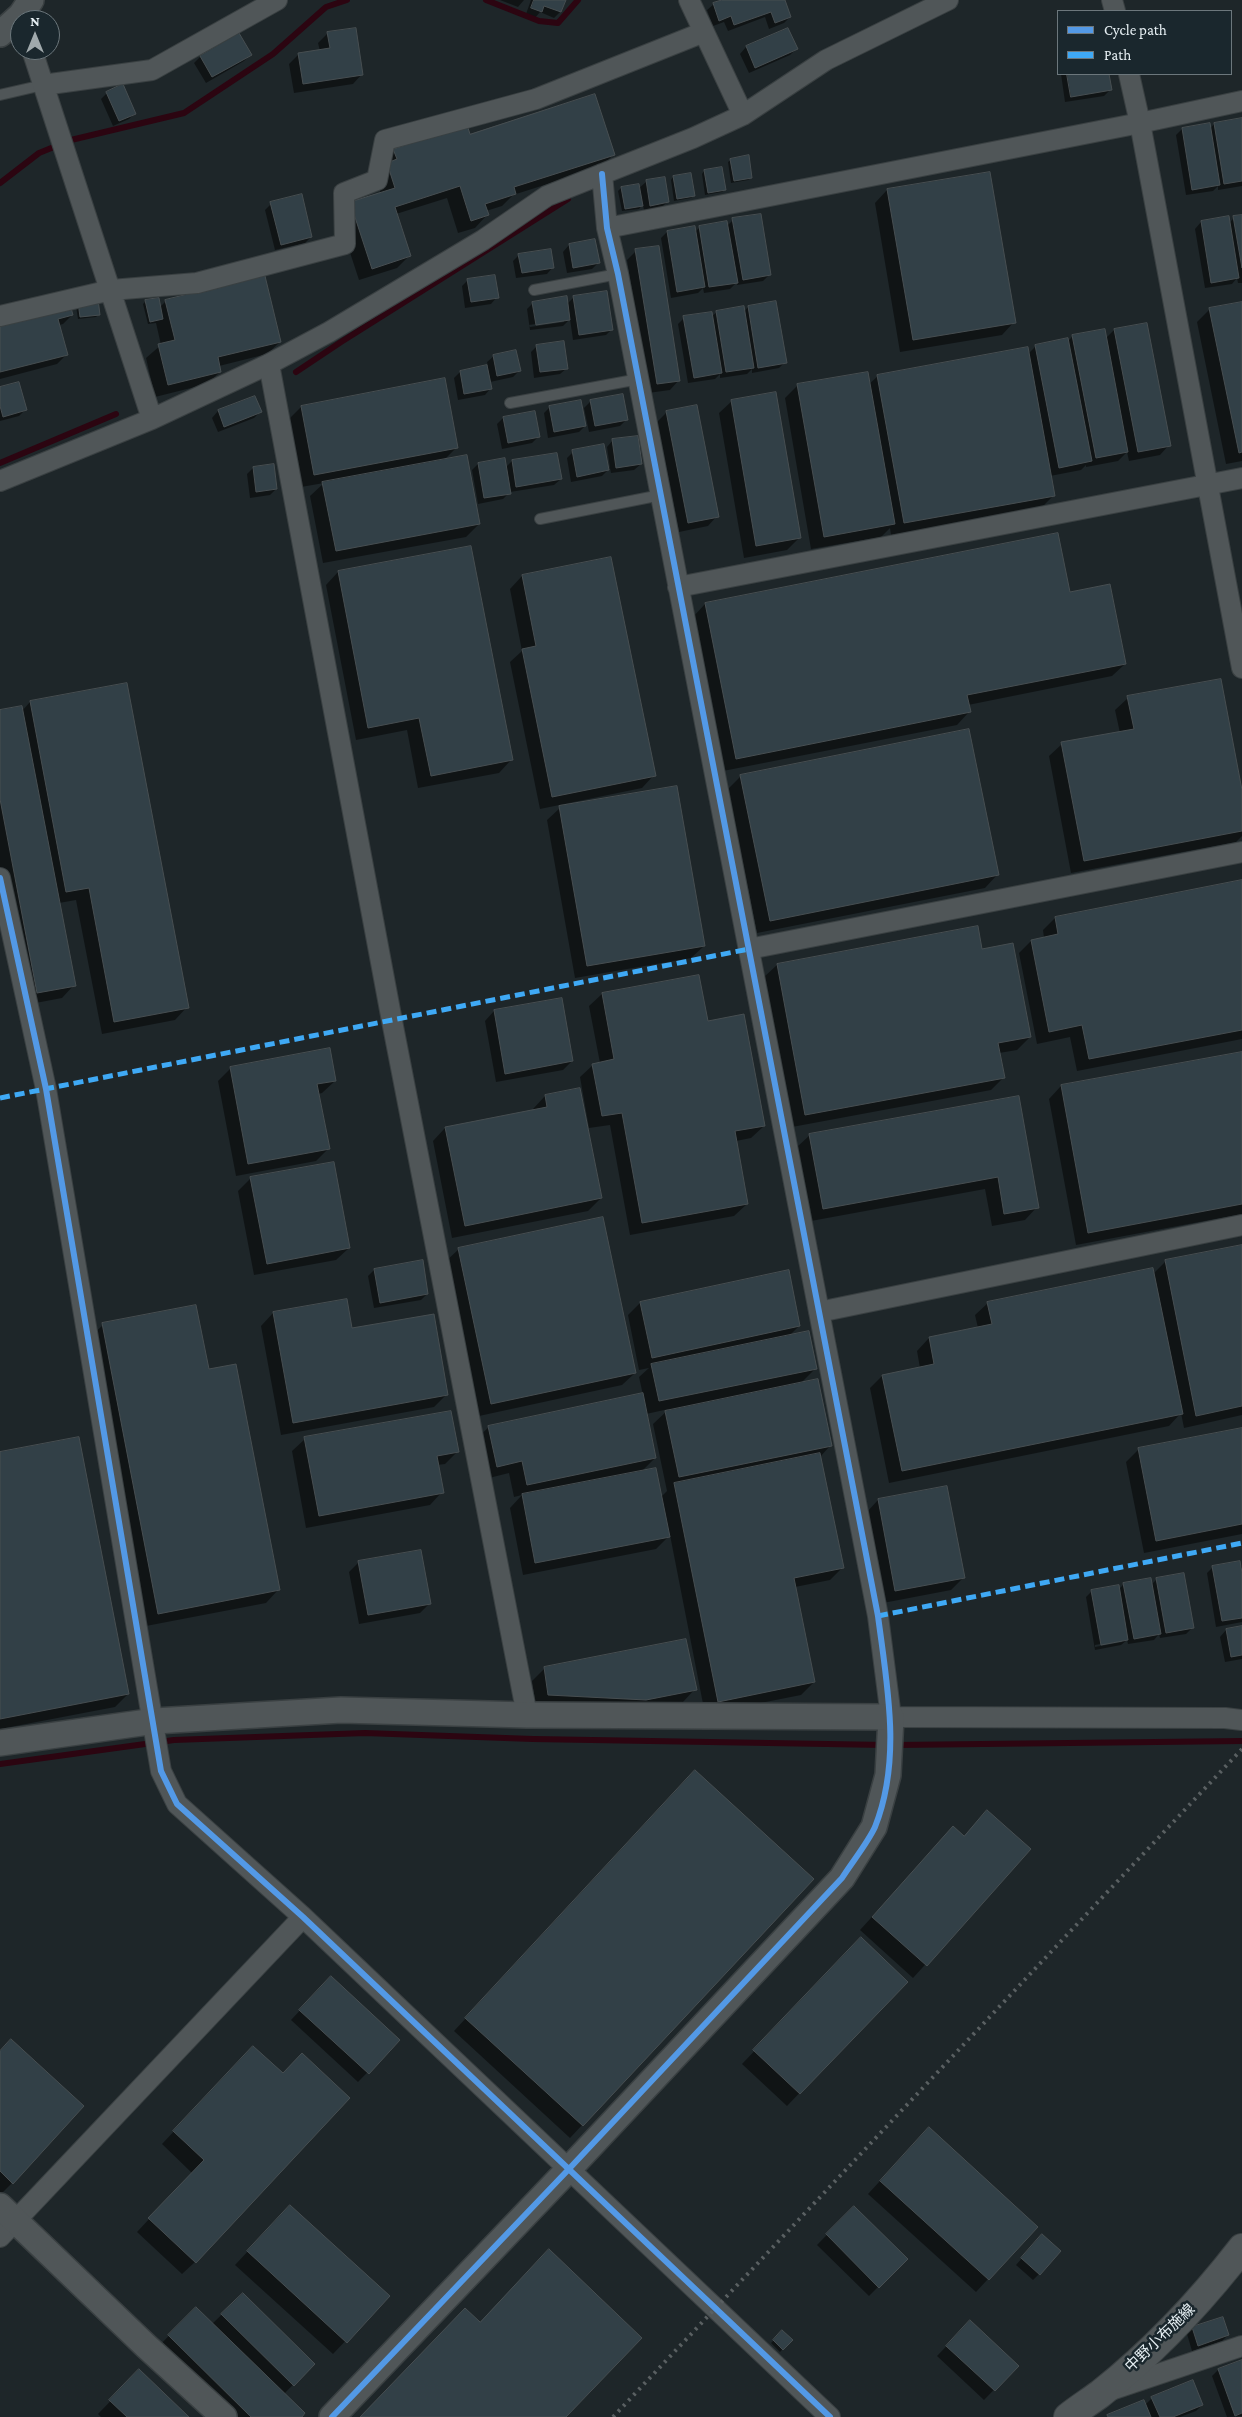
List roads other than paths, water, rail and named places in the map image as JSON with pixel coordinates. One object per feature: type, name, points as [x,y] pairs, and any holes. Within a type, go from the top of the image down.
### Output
[{"type":"main road","name":"中野小布施線","points":[[1085,2409],[1169,2332],[1214,2285],[1242,2248]]},
{"type":"street","points":[[43,85],[152,70],[277,0]]},
{"type":"street","points":[[689,0],[743,115]]},
{"type":"street","points":[[0,481],[152,419],[269,364],[329,332],[475,246],[547,196],[693,138],[743,115],[826,60],[948,0]]},
{"type":"street","points":[[0,34],[10,25]]},
{"type":"street","points":[[0,316],[111,290],[197,283],[345,244],[344,193],[377,180],[385,140],[536,99],[704,32]]},
{"type":"street","points":[[35,60],[152,419]]},
{"type":"street","points":[[1129,75],[1140,123],[1242,668]]},
{"type":"street","points":[[607,228],[1140,123],[1242,101]]},
{"type":"street","points":[[332,2417],[568,2170],[842,1878],[874,1827],[888,1775],[891,1718],[878,1616],[618,274],[607,228],[602,174]]},
{"type":"street","points":[[269,364],[394,1031],[527,1715]]},
{"type":"street","points":[[678,587],[1242,478]]},
{"type":"street","points":[[749,949],[1242,852]]},
{"type":"street","points":[[0,878],[46,1089],[162,1771],[177,1804],[303,1917],[830,2417]]},
{"type":"street","points":[[819,1312],[1242,1225]]},
{"type":"street","points":[[0,1742],[155,1721],[341,1710],[527,1715],[1225,1718],[1242,1720]]},
{"type":"street","points":[[224,2417],[5,2221],[303,1917]]},
{"type":"street","points":[[1085,2409],[1242,2346]]},
{"type":"lane","points":[[0,95],[43,85]]},
{"type":"lane","points":[[534,290],[618,274]]},
{"type":"lane","points":[[510,403],[638,379]]},
{"type":"lane","points":[[540,519],[661,495]]},
{"type":"waterway","points":[[0,183],[39,153],[71,140],[184,113],[273,54],[326,7],[347,0]]},
{"type":"waterway","points":[[486,0],[539,21],[558,23],[578,0]]},
{"type":"waterway","points":[[296,372],[568,199]]},
{"type":"waterway","points":[[0,463],[116,414]]},
{"type":"waterway","points":[[0,1764],[174,1740],[365,1733],[533,1739],[886,1745]]},
{"type":"waterway","points":[[896,1745],[1242,1741]]},
{"type":"railway","points":[[613,2417],[1242,1749]]}]
